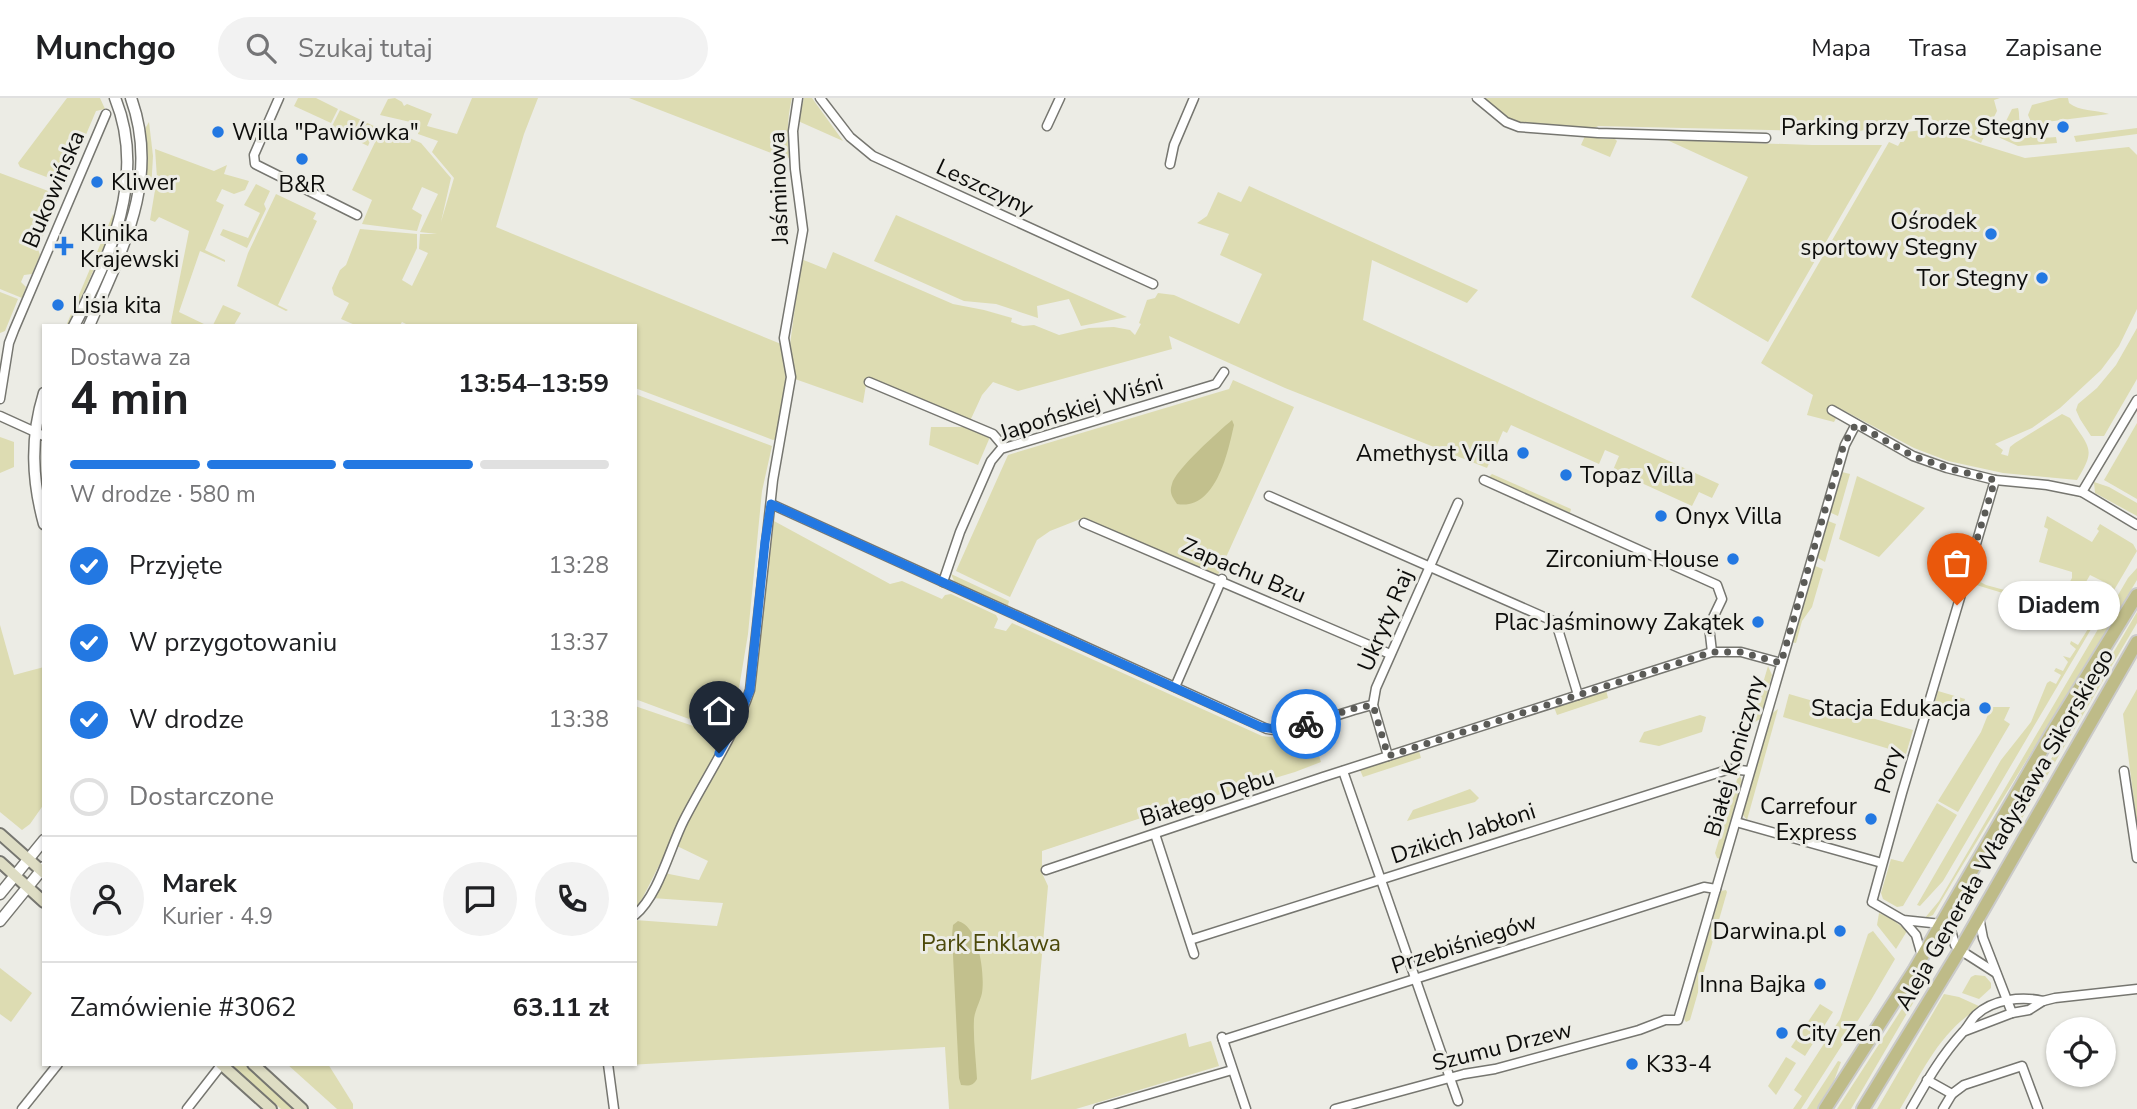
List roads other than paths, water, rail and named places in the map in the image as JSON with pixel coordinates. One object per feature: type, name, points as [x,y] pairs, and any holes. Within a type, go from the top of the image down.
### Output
[{"type":"main road","name":"Aleja Generała Władysława Sikorskiego","points":[[1825,1109],[1922,957],[2050,736],[2137,594]]},
{"type":"main road","name":"Aleja Generała Władysława Sikorskiego","points":[[1863,1109],[1960,950],[2137,642]]},
{"type":"main road","points":[[0,834],[42,869]]},
{"type":"main road","points":[[0,862],[42,900]]},
{"type":"main road","points":[[224,1066],[271,1109]]},
{"type":"main road","points":[[255,1066],[302,1109]]},
{"type":"street","points":[[75,324],[118,227],[127,191],[127,143],[115,98]]},
{"type":"street","points":[[90,324],[130,231],[137,205],[141,178],[140,133],[131,98]]},
{"type":"street","points":[[279,98],[254,156],[254,164],[357,215]]},
{"type":"street","name":"Jaśminowa","points":[[637,912],[654,888],[683,822],[748,695],[774,471],[791,377],[784,338],[803,230],[793,131],[798,98]]},
{"type":"street","name":"Leszczyny","points":[[820,98],[850,137],[873,156],[1153,284]]},
{"type":"street","points":[[1048,126],[1060,98]]},
{"type":"street","points":[[1476,98],[1506,122],[1519,127],[1609,134],[1766,138]]},
{"type":"street","points":[[1170,164],[1174,145],[1192,99]]},
{"type":"street","name":"Bukowińska","points":[[0,399],[13,330],[106,114]]},
{"type":"street","name":"Japońskiej Wiśni","points":[[943,583],[957,540],[997,451],[1216,384],[1224,372]]},
{"type":"street","points":[[869,382],[993,433],[1004,447]]},
{"type":"street","points":[[2081,492],[2137,400]]},
{"type":"street","points":[[42,409],[34,482],[42,516]]},
{"type":"street","points":[[1832,410],[1913,456],[1995,480],[2047,485],[2081,492],[2137,525]]},
{"type":"street","points":[[0,416],[39,433]]},
{"type":"street","name":"Białej Koniczyny","points":[[1678,1020],[1844,444],[1856,424]]},
{"type":"street","points":[[1484,480],[1715,583],[1722,599],[1709,626],[1712,652]]},
{"type":"street","name":"Pory","points":[[1944,919],[1903,920],[1872,902],[1995,480]]},
{"type":"street","points":[[1269,496],[1553,621],[1557,626],[1578,695]]},
{"type":"street","name":"Ukryty Raj","points":[[1388,756],[1373,705],[1379,679],[1458,502]]},
{"type":"street","points":[[771,504],[1272,730],[1286,730],[1373,705]]},
{"type":"street","name":"Zapachu Bzu","points":[[1084,523],[1222,579],[1390,654]]},
{"type":"street","points":[[1175,687],[1222,579]]},
{"type":"street","name":"Białego Dębu","points":[[1046,870],[1712,652],[1741,652],[1781,663]]},
{"type":"street","name":"Dzikich Jabłoni","points":[[1189,940],[1730,769],[1749,771]]},
{"type":"street","points":[[1343,771],[1458,1101]]},
{"type":"street","points":[[2124,771],[2137,858]]},
{"type":"street","points":[[1736,822],[1882,863]]},
{"type":"street","points":[[1155,834],[1194,954]]},
{"type":"street","points":[[0,894],[42,842]]},
{"type":"street","points":[[0,921],[42,871]]},
{"type":"street","name":"Przebiśniegów","points":[[1233,1070],[1222,1038],[1704,887],[1716,889]]},
{"type":"street","points":[[1979,917],[1983,938],[2012,1013]]},
{"type":"street","points":[[1944,919],[1955,945],[1996,973]]},
{"type":"street","points":[[1903,920],[1916,935],[1922,957]]},
{"type":"street","points":[[1912,1109],[1950,1044],[1984,1010],[2007,1000],[2028,997],[2043,1001],[2137,989]]},
{"type":"street","points":[[1964,1032],[2012,1013],[2029,1010],[2043,1001]]},
{"type":"street","name":"Szumu Drzew","points":[[1335,1109],[1450,1078],[1495,1069],[1639,1030],[1665,1020],[1678,1020]]},
{"type":"street","points":[[22,1109],[56,1066]]},
{"type":"street","points":[[187,1109],[220,1066]]},
{"type":"street","points":[[608,1066],[614,1109]]},
{"type":"street","points":[[1943,1109],[1952,1094],[1964,1085],[2022,1066],[2038,1109]]},
{"type":"street","points":[[1098,1109],[1233,1070],[1246,1109]]},
{"type":"street","points":[[1927,1080],[1952,1094]]},
{"type":"place","name":"Parking przy Torze Stegny","points":[[2063,127]]},
{"type":"place","name":"Willa \"Pawiówka\"","points":[[218,132]]},
{"type":"place","name":"B&R","points":[[302,159]]},
{"type":"place","name":"Kliwer","points":[[97,182]]},
{"type":"place","name":"Ośrodek sportowy Stegny","points":[[1991,234]]},
{"type":"place","name":"Klinika Krajewski","points":[[64,246]]},
{"type":"place","name":"Tor Stegny","points":[[2042,278]]},
{"type":"place","name":"Lisia kita","points":[[58,305]]},
{"type":"place","name":"Amethyst Villa","points":[[1523,453]]},
{"type":"place","name":"Topaz Villa","points":[[1566,475]]},
{"type":"place","name":"Onyx Villa","points":[[1661,516]]},
{"type":"place","name":"Zirconium House","points":[[1733,559]]},
{"type":"place","name":"Diadem","points":[[1957,605]]},
{"type":"place","name":"Plac Jaśminowy Zakątek","points":[[1758,622]]},
{"type":"place","name":"Stacja Edukacja","points":[[1985,708]]},
{"type":"place","name":"Carrefour Express","points":[[1871,819]]},
{"type":"place","name":"Darwina.pl","points":[[1840,931]]},
{"type":"place","name":"Inna Bajka","points":[[1820,984]]},
{"type":"place","name":"City Zen","points":[[1782,1033]]},
{"type":"place","name":"K33-4","points":[[1632,1064]]},
{"type":"park label","name":"Park Enklawa","points":[[991,943]]}]
